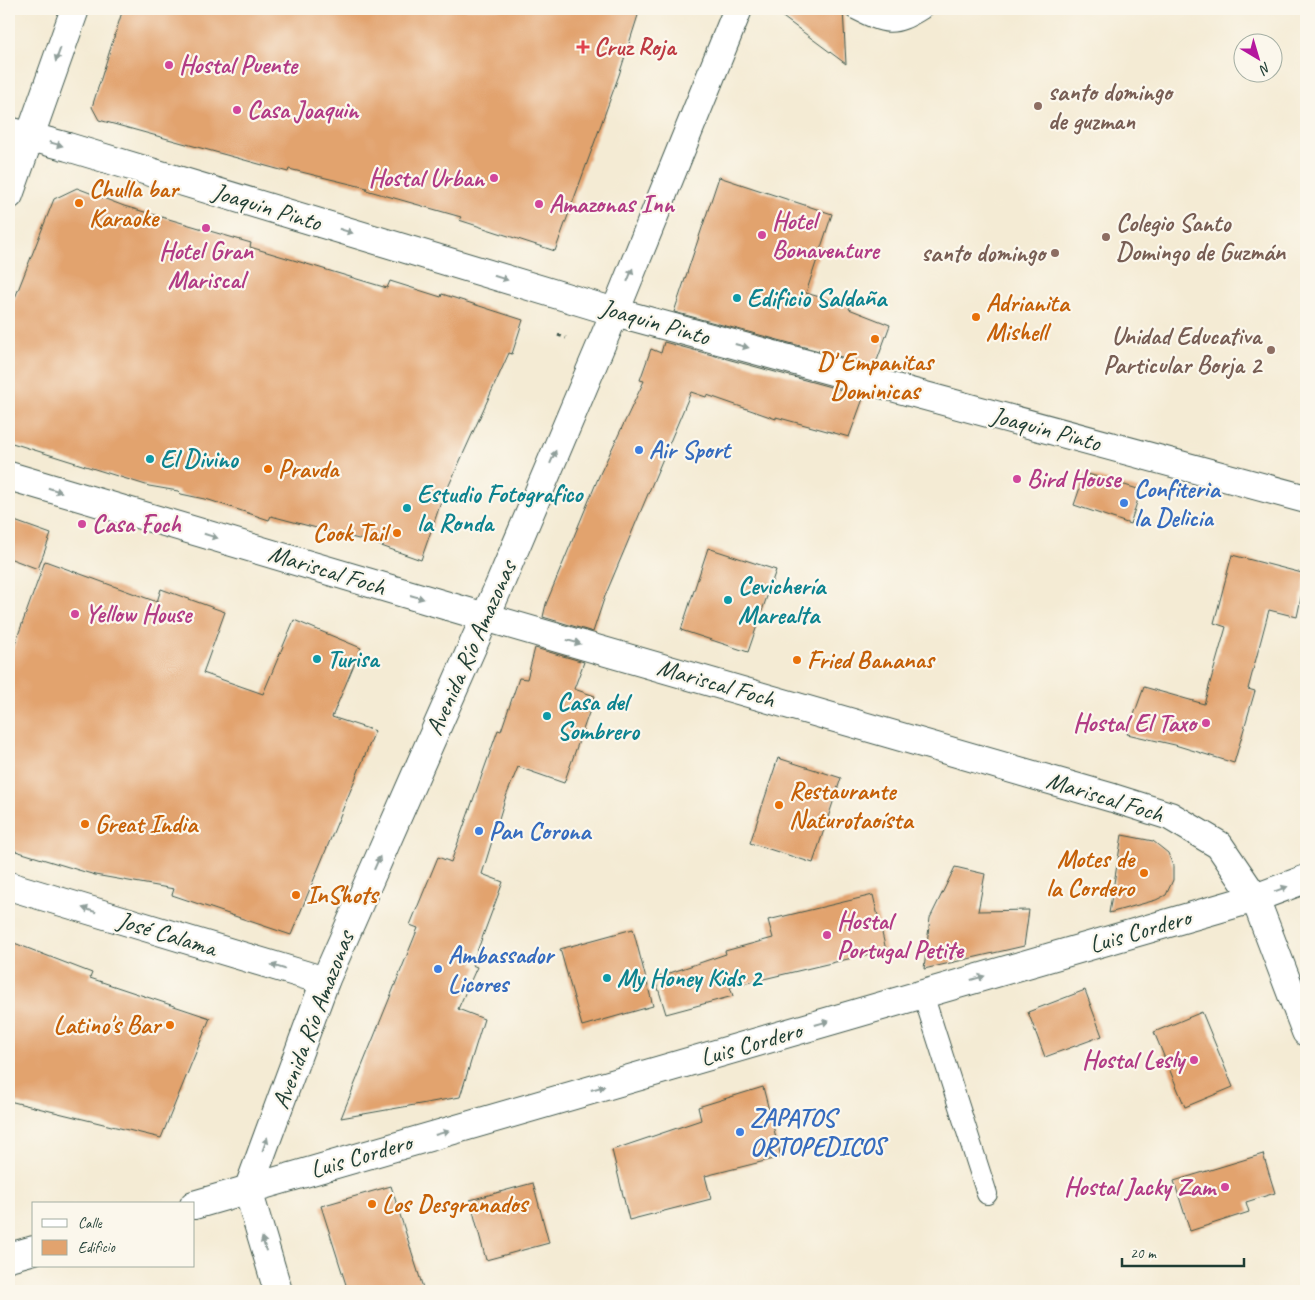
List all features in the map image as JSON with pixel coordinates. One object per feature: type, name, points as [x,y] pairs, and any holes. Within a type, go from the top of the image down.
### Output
[{"type":"street","points":[[9,195],[19,134],[74,9]]},
{"type":"street","name":"Avenida Río Amazonas","points":[[248,1190],[325,981],[485,617],[615,312],[738,9]]},
{"type":"street","name":"Joaquin Pinto","points":[[19,134],[615,312],[1306,499]]},
{"type":"street","name":"Mariscal Foch","points":[[9,476],[485,617],[1170,816],[1219,845],[1255,898],[1306,1032]]},
{"type":"street","name":"Luis Cordero","points":[[195,1205],[1255,898],[1306,879]]},
{"type":"street","name":"José Calama","points":[[9,886],[325,981]]},
{"type":"street","points":[[248,1190],[278,1291]]},
{"type":"street","points":[[9,1257],[32,1251]]},
{"type":"lane","points":[[855,9],[875,19],[890,23],[907,18],[922,9]]},
{"type":"lane","points":[[923,994],[987,1194]]},
{"type":"building","points":[[123,9],[640,9],[619,75],[555,251],[459,220],[461,217],[366,190],[367,188],[289,169],[288,172],[99,120],[92,107]]},
{"type":"building","points":[[772,9],[843,9],[846,64]]},
{"type":"building","points":[[719,177],[832,214],[806,293],[850,306],[849,309],[890,325],[875,366],[674,312]]},
{"type":"building","points":[[77,188],[124,206],[251,243],[250,247],[387,288],[390,281],[441,297],[442,294],[523,320],[512,354],[509,353],[440,505],[421,560],[370,542],[271,516],[269,520],[209,500],[181,494],[178,491],[149,486],[9,442],[9,313],[54,199]]},
{"type":"building","points":[[664,342],[864,396],[849,437],[776,417],[776,419],[707,395],[706,397],[691,392],[605,596],[593,632],[543,617],[546,604],[599,476],[644,381],[640,380],[651,349],[661,353]]},
{"type":"building","points":[[1085,473],[1141,490],[1130,524],[1074,505]]},
{"type":"building","points":[[9,519],[51,534],[38,569],[9,558]]},
{"type":"building","name":"Cevichería Marealta","points":[[708,548],[776,570],[748,652],[681,630]]},
{"type":"building","points":[[1232,555],[1306,574],[1297,617],[1269,610],[1248,689],[1255,691],[1234,763],[1175,745],[1127,734],[1144,687],[1204,704],[1226,627],[1214,623]]},
{"type":"building","points":[[45,561],[157,602],[161,589],[225,612],[203,673],[263,694],[294,620],[361,648],[332,717],[375,731],[291,935],[172,895],[174,889],[95,875],[9,849],[9,660]]},
{"type":"building","points":[[535,648],[584,662],[574,689],[595,696],[564,783],[518,767],[505,799],[482,874],[503,882],[472,965],[477,967],[458,1009],[484,1019],[460,1097],[341,1118],[418,928],[410,925],[438,857],[451,862],[498,730],[501,731],[519,678],[527,679]]},
{"type":"building","points":[[778,758],[841,778],[813,863],[750,843]]},
{"type":"building","name":"Motes de la Cordero","points":[[1122,835],[1153,841],[1168,853],[1173,866],[1173,880],[1166,895],[1156,900],[1109,913]]},
{"type":"building","points":[[955,867],[985,874],[978,911],[1029,910],[1024,946],[924,969],[930,918]]},
{"type":"building","points":[[873,895],[886,950],[730,987],[733,996],[666,1014],[655,978],[726,954],[725,951],[773,938],[768,920]]},
{"type":"building","name":"My Honey Kids 2","points":[[633,929],[653,1006],[582,1026],[560,949]]},
{"type":"building","points":[[9,941],[92,973],[90,978],[210,1018],[161,1138],[9,1101]]},
{"type":"building","points":[[1085,990],[1102,1036],[1045,1057],[1028,1012]]},
{"type":"building","name":"Hostal Lesly","points":[[1202,1012],[1233,1087],[1185,1107],[1154,1032]]},
{"type":"building","points":[[763,1087],[781,1157],[705,1176],[711,1199],[629,1220],[612,1150],[701,1120],[698,1107]]},
{"type":"building","name":"Hostal Jacky Zam","points":[[1263,1154],[1275,1193],[1246,1202],[1249,1212],[1190,1231],[1174,1181]]},
{"type":"building","points":[[533,1183],[549,1243],[486,1260],[470,1200]]},
{"type":"building","points":[[391,1186],[424,1291],[348,1291],[321,1206]]},
{"type":"place","name":"Cruz Roja","points":[[583,47]]},
{"type":"place","name":"Hostal Puente","points":[[169,65]]},
{"type":"place","name":"santo domingo de guzman","points":[[1038,106]]},
{"type":"place","name":"Casa Joaquin","points":[[237,110]]},
{"type":"place","name":"Hostal Urban","points":[[494,178]]},
{"type":"place","name":"Chulla bar Karaoke","points":[[79,203]]},
{"type":"place","name":"Amazonas Inn","points":[[539,204]]},
{"type":"place","name":"Hotel Gran Mariscal","points":[[206,228]]},
{"type":"place","name":"Hotel Bonaventure","points":[[762,235]]},
{"type":"place","name":"Colegio Santo Domingo de Guzmán","points":[[1106,237]]},
{"type":"place","name":"santo domingo","points":[[1055,253]]},
{"type":"place","name":"Edificio Saldaña","points":[[737,298]]},
{"type":"place","name":"Adrianita Mishell","points":[[976,317]]},
{"type":"place","name":"D' Empanitas Dominicas","points":[[875,339]]},
{"type":"place","name":"Unidad Educativa Particular Borja 2","points":[[1271,350]]},
{"type":"place","name":"Air Sport","points":[[639,450]]},
{"type":"place","name":"El Divino","points":[[150,459]]},
{"type":"place","name":"Pravda","points":[[268,469]]},
{"type":"place","name":"Bird House","points":[[1017,479]]},
{"type":"place","name":"Confiteria la Delicia","points":[[1124,503]]},
{"type":"place","name":"Estudio Fotografico la Ronda","points":[[407,508]]},
{"type":"place","name":"Casa Foch","points":[[82,524]]},
{"type":"place","name":"Cook Tail","points":[[397,533]]},
{"type":"place","name":"Cevichería Marealta","points":[[728,600]]},
{"type":"place","name":"Yellow House","points":[[75,614]]},
{"type":"place","name":"Turisa","points":[[317,659]]},
{"type":"place","name":"Fried Bananas","points":[[797,660]]},
{"type":"place","name":"Casa del Sombrero","points":[[547,716]]},
{"type":"place","name":"Hostal El Taxo","points":[[1206,723]]},
{"type":"place","name":"Restaurante Naturotaoísta","points":[[779,805]]},
{"type":"place","name":"Great India","points":[[85,824]]},
{"type":"place","name":"Pan Corona","points":[[479,831]]},
{"type":"place","name":"Motes de la Cordero","points":[[1144,873]]},
{"type":"place","name":"InShots","points":[[296,895]]},
{"type":"place","name":"Hostal Portugal Petite","points":[[827,935]]},
{"type":"place","name":"Ambassador Licores","points":[[438,969]]},
{"type":"place","name":"My Honey Kids 2","points":[[607,978]]},
{"type":"place","name":"Latino's Bar","points":[[170,1025]]},
{"type":"place","name":"Hostal Lesly","points":[[1194,1060]]},
{"type":"place","name":"ZAPATOS ORTOPEDICOS","points":[[740,1132]]},
{"type":"place","name":"Hostal Jacky Zam","points":[[1225,1187]]},
{"type":"place","name":"Los Desgranados","points":[[372,1204]]}]
